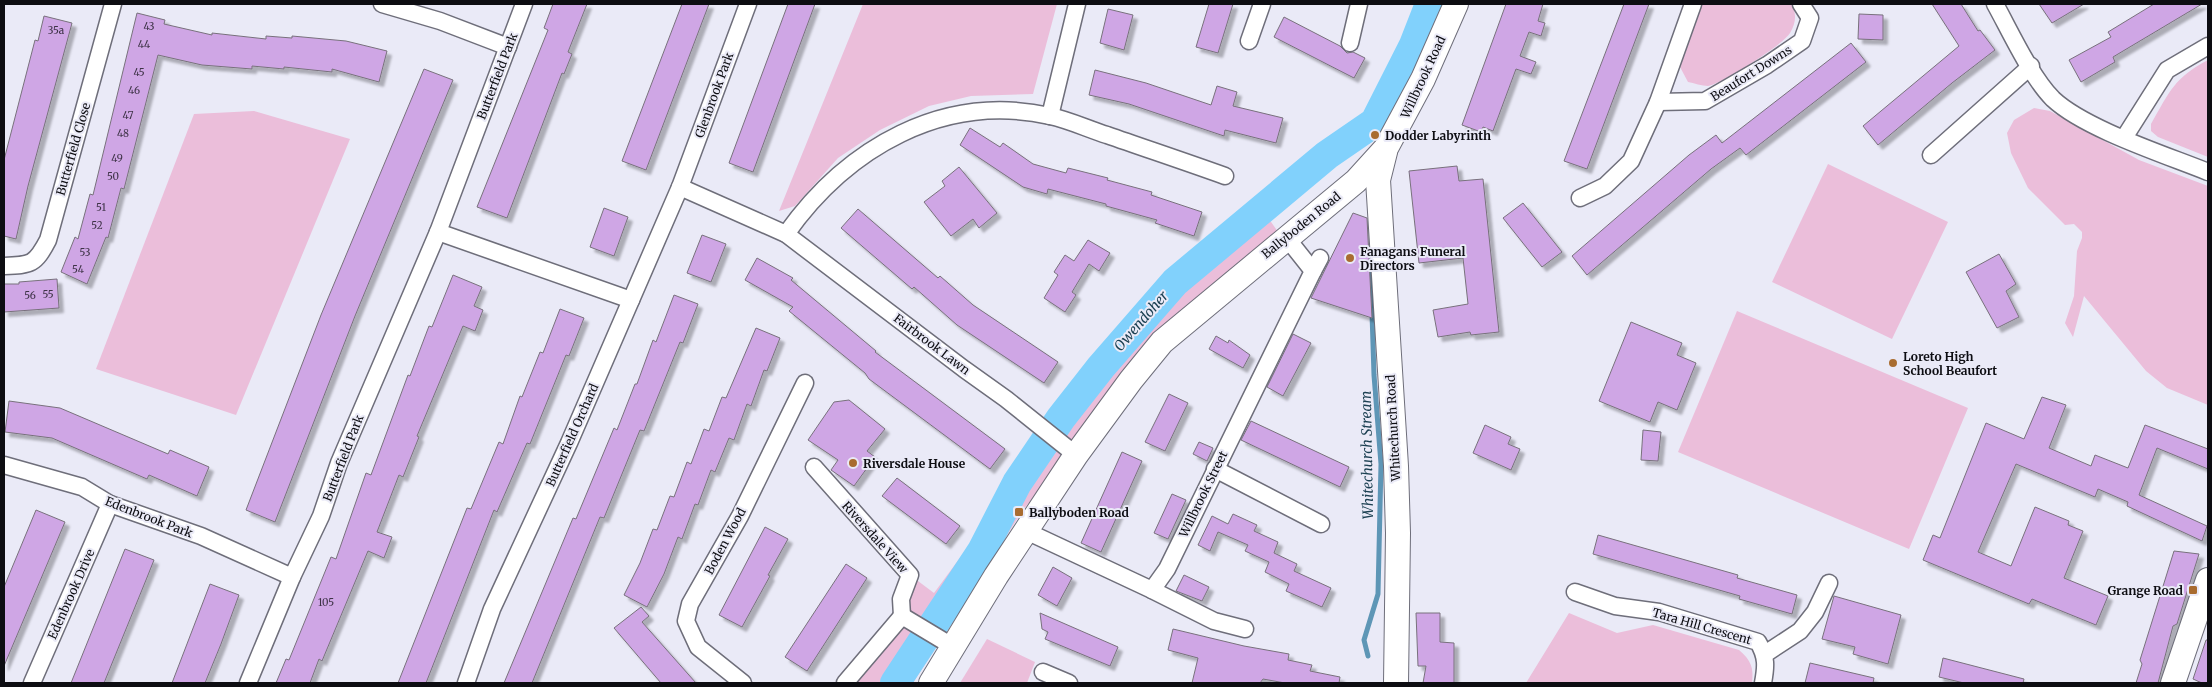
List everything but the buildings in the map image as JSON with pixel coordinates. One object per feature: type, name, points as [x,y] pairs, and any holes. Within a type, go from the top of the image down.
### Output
[{"type":"main road","name":"Willbrook Road","points":[[1361,176],[1386,148],[1424,79],[1456,4]]},
{"type":"main road","name":"Whitechurch Road","points":[[1386,148],[1378,180],[1396,466],[1398,532],[1396,683]]},
{"type":"main road","points":[[1361,176],[1379,214]]},
{"type":"main road","name":"Ballyboden Road","points":[[930,683],[943,641],[1026,531],[1076,455],[1131,380],[1162,342],[1361,176]]},
{"type":"main road","points":[[2173,683],[2208,580]]},
{"type":"street","name":"Butterfield Close","points":[[4,266],[24,265],[39,258],[48,240],[113,4]]},
{"type":"street","points":[[382,4],[440,21],[508,47]]},
{"type":"street","name":"Butterfield Park","points":[[248,683],[292,577],[321,516],[339,462],[438,232],[524,4]]},
{"type":"street","name":"Glenbrook Park","points":[[680,187],[748,4]]},
{"type":"street","points":[[1050,116],[1077,4]]},
{"type":"street","points":[[1249,41],[1262,4]]},
{"type":"street","points":[[1350,44],[1359,4]]},
{"type":"street","points":[[1580,198],[1605,186],[1631,161],[1658,102],[1693,4]]},
{"type":"street","name":"Beaufort Downs","points":[[1658,102],[1705,101],[1767,65],[1795,46],[1802,41],[1810,18],[1801,4]]},
{"type":"street","points":[[1995,4],[2031,66],[2053,98],[2082,119],[2208,172]]},
{"type":"street","points":[[2124,138],[2167,70],[2208,46]]},
{"type":"street","points":[[1931,155],[2031,66]]},
{"type":"street","points":[[786,234],[842,171],[886,140],[940,117],[981,111],[1050,116],[1226,176]]},
{"type":"street","name":"Fairbrook Lawn","points":[[680,187],[786,234],[1006,399],[1076,455]]},
{"type":"street","name":"Butterfield Orchard","points":[[466,683],[492,610],[569,443],[680,187]]},
{"type":"street","points":[[438,232],[631,300]]},
{"type":"street","name":"Willbrook Street","points":[[1152,590],[1167,569],[1317,264],[1286,237]]},
{"type":"street","name":"Boden Wood","points":[[743,683],[698,647],[686,621],[690,604],[740,516],[805,383]]},
{"type":"street","name":"Edenbrook Park","points":[[4,465],[82,487],[110,504],[201,536],[292,577]]},
{"type":"street","name":"Riversdale View","points":[[814,467],[910,575],[901,599],[902,616]]},
{"type":"street","points":[[1215,469],[1321,524]]},
{"type":"street","name":"Edenbrook Drive","points":[[32,683],[110,504]]},
{"type":"street","points":[[1026,531],[1214,621],[1245,629]]},
{"type":"street","name":"Tara Hill Crescent","points":[[1765,654],[1800,631],[1814,612],[1829,583]]},
{"type":"street","name":"Tara Hill Crescent","points":[[1575,592],[1615,606],[1659,612],[1758,642],[1765,654],[1766,667],[1763,683]]},
{"type":"street","points":[[845,683],[902,616],[943,641]]},
{"type":"street","points":[[1043,672],[1069,683]]},
{"type":"shaded area","points":[[863,4],[1057,4],[1033,94],[971,96],[929,106],[880,130],[838,158],[795,206],[779,211]]},
{"type":"shaded area","points":[[1702,4],[1791,4],[1795,14],[1795,22],[1785,39],[1764,55],[1725,79],[1715,84],[1703,86],[1688,82],[1680,67],[1694,21]]},
{"type":"shaded area","points":[[2208,60],[2208,157],[2158,137],[2151,131],[2151,124],[2168,94],[2180,79]]},
{"type":"shaded area","points":[[2034,108],[2050,111],[2139,160],[2208,186],[2208,405],[2167,388],[2146,371],[2084,296],[2073,337],[2065,323],[2074,296],[2077,251],[2082,238],[2082,232],[2074,224],[2065,225],[2028,188],[2011,153],[2007,133],[2014,120]]},
{"type":"shaded area","points":[[254,111],[350,139],[236,415],[96,369],[194,114]]},
{"type":"shaded area","points":[[1828,164],[1948,222],[1892,339],[1772,282]]},
{"type":"shaded area","points":[[1262,209],[1283,239],[1064,451],[1049,478],[1023,510],[913,683],[845,683],[889,629],[910,575],[934,593],[1101,367],[1175,282]]},
{"type":"shaded area","points":[[1737,311],[1968,408],[1909,549],[1678,452]]},
{"type":"shaded area","points":[[1569,613],[1617,633],[1653,625],[1739,650],[1751,665],[1752,683],[1526,683]]},
{"type":"shaded area","points":[[987,639],[1035,662],[1027,683],[960,683]]},
{"type":"waterway","name":"Owendoher","points":[[895,683],[982,551],[1017,483],[1061,418],[1101,367],[1175,282],[1327,155],[1375,122],[1414,45],[1430,4]]},
{"type":"waterway","name":"Whitechurch Stream","points":[[1368,656],[1364,640],[1378,594],[1381,464],[1374,375],[1370,251]]},
{"type":"place","name":"Dodder Labyrinth","points":[[1375,135]]},
{"type":"place","name":"Fanagans Funeral Directors","points":[[1350,258]]},
{"type":"place","name":"Loreto High School Beaufort","points":[[1893,363]]},
{"type":"place","name":"Riversdale House","points":[[853,463]]},
{"type":"place","name":"Ballyboden Road","points":[[1019,512]]},
{"type":"place","name":"Grange Road","points":[[2193,590]]}]
